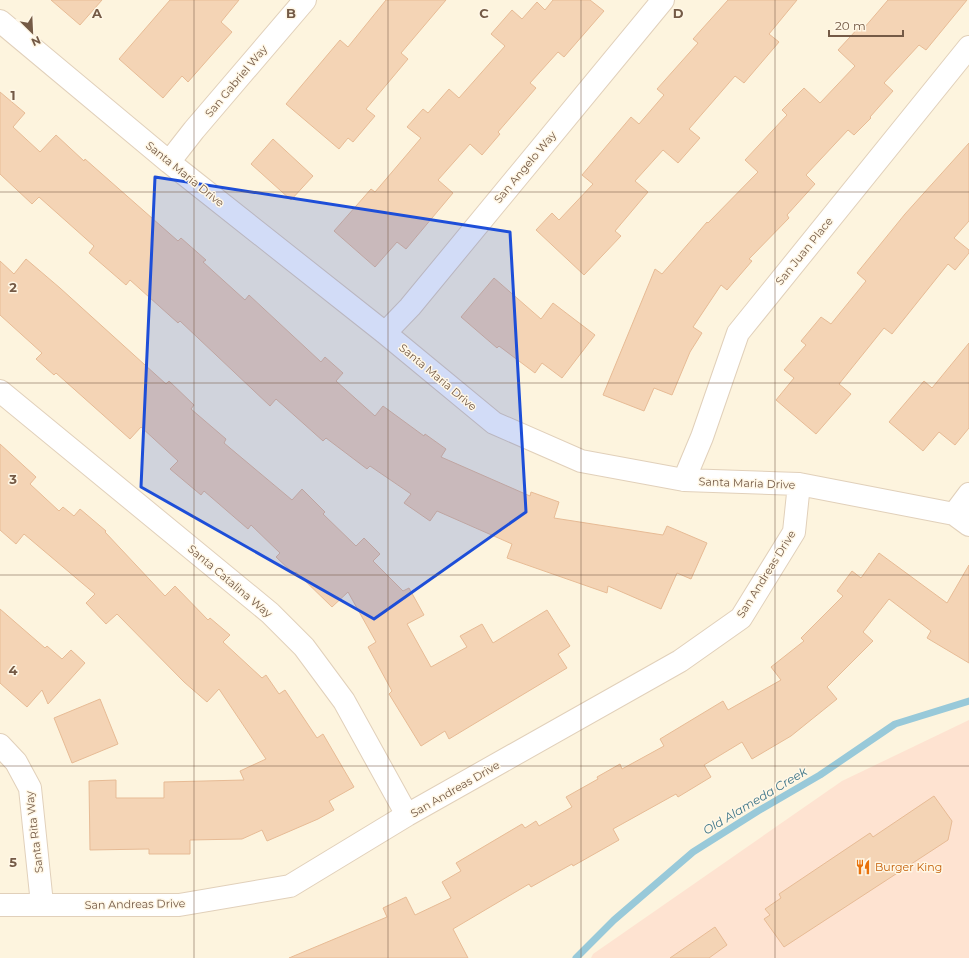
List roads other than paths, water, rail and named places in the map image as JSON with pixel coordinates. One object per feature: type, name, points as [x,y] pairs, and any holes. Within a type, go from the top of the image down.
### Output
[{"type":"street","name":"San Gabriel Way","points":[[169,162],[193,131],[304,0]]},
{"type":"street","name":"San Angelo Way","points":[[385,333],[410,307],[663,0]]},
{"type":"street","name":"Santa Maria Drive","points":[[0,21],[169,162],[385,333],[494,423],[581,461],[684,480],[799,484],[961,519]]},
{"type":"street","name":"San Juan Place","points":[[684,480],[702,437],[738,333],[969,47]]},
{"type":"street","name":"Santa Catalina Way","points":[[0,391],[270,614],[304,647],[344,701],[407,816]]},
{"type":"street","name":"San Andreas Drive","points":[[0,904],[179,905],[290,886],[407,816],[680,661],[741,618],[794,532],[799,484]]},
{"type":"street","points":[[961,519],[969,494]]},
{"type":"street","name":"Santa Rita Way","points":[[0,745],[16,762],[30,788],[42,904]]},
{"type":"waterway","name":"Old Alameda Creek","points":[[576,958],[614,920],[693,852],[758,811],[820,775],[895,724],[969,701]]},
{"type":"place","name":"Burger King","points":[[863,867]]}]
